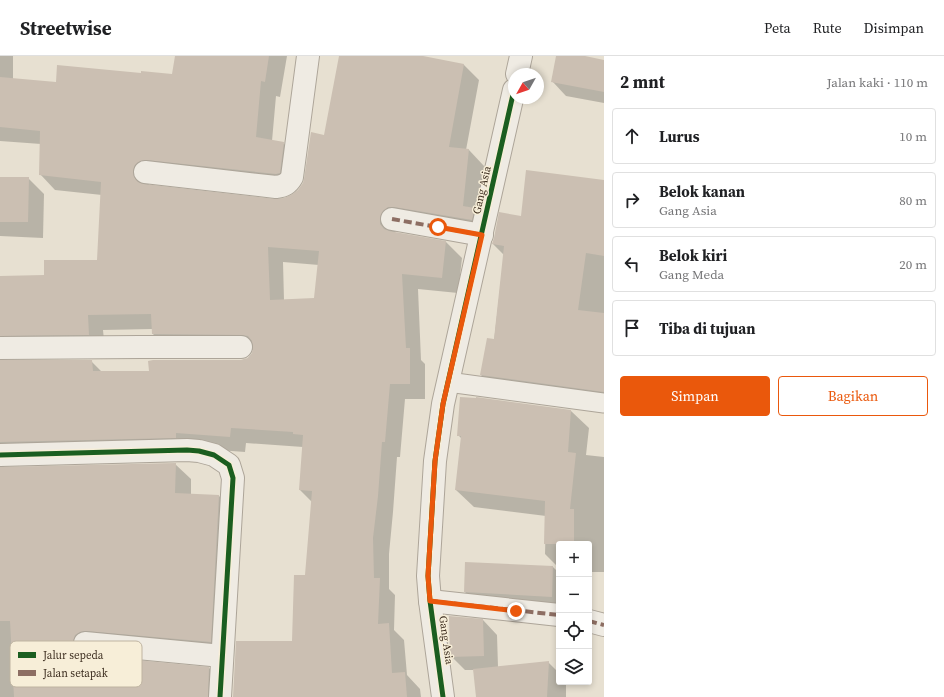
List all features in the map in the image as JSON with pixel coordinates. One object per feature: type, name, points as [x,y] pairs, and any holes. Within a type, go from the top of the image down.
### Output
[{"type":"street","points":[[145,172],[276,187],[286,185],[292,177],[308,56]]},
{"type":"street","points":[[518,68],[521,56]]},
{"type":"street","name":"Gang Asia","points":[[443,697],[428,576],[435,461],[443,404],[511,104]]},
{"type":"street","points":[[392,219],[482,235]]},
{"type":"street","points":[[0,348],[241,347]]},
{"type":"street","points":[[0,455],[187,450],[199,451],[214,455],[229,465],[233,478],[220,697]]},
{"type":"street","points":[[430,601],[556,615]]},
{"type":"street","points":[[592,622],[604,625]]},
{"type":"street","points":[[142,648],[222,656]]},
{"type":"lane","points":[[448,382],[604,403]]},
{"type":"building","points":[[175,56],[269,56],[265,82],[261,81],[256,137],[284,142],[280,173],[276,174],[146,160],[140,161],[135,165],[133,171],[134,177],[138,182],[144,184],[275,199],[284,198],[291,195],[298,190],[303,183],[311,132],[324,135],[339,56],[423,56],[464,64],[449,147],[469,149],[463,206],[475,208],[472,220],[394,207],[388,207],[383,211],[380,217],[380,224],[384,229],[389,231],[446,241],[442,278],[402,274],[406,348],[410,348],[410,384],[390,384],[385,442],[382,442],[373,538],[374,578],[380,578],[378,624],[389,623],[392,673],[405,672],[407,697],[233,697],[236,641],[292,641],[294,575],[305,575],[312,491],[299,490],[303,435],[293,434],[293,432],[231,428],[230,437],[176,433],[176,438],[0,442],[0,360],[92,360],[93,371],[149,371],[148,361],[153,360],[241,360],[248,358],[252,353],[252,341],[248,336],[152,334],[151,314],[88,315],[89,335],[0,336],[0,276],[44,275],[44,260],[97,260],[101,182],[39,175],[40,131],[0,127],[0,77],[56,82],[57,65],[141,73],[141,71],[172,74]],"holes":[[[268,247],[319,251],[314,298],[270,300]]]},
{"type":"building","points":[[556,56],[585,56],[604,60],[604,92],[551,82]]},
{"type":"building","points":[[526,170],[604,180],[604,256],[586,253],[578,310],[604,313],[604,392],[480,375],[487,338],[494,339],[504,246],[492,244],[499,212],[521,216]]},
{"type":"building","points":[[0,177],[29,177],[28,222],[0,222]]},
{"type":"building","points":[[460,397],[476,397],[571,410],[568,452],[576,453],[570,509],[574,509],[574,541],[556,541],[556,544],[544,544],[545,501],[455,490],[461,436],[457,436]]},
{"type":"building","points":[[176,463],[175,493],[219,495],[211,642],[86,631],[75,635],[73,641],[11,641],[10,621],[0,621],[0,467]]},
{"type":"building","points":[[465,562],[553,566],[552,597],[464,592]]},
{"type":"building","points":[[449,616],[483,619],[484,656],[450,657]]},
{"type":"building","points":[[142,661],[209,667],[208,697],[14,697],[13,687],[142,687]]},
{"type":"building","points":[[549,661],[547,697],[476,697],[473,669]]},
{"type":"marked path","points":[[392,219],[482,235]]},
{"type":"marked path","points":[[430,601],[556,615]]},
{"type":"marked path","points":[[592,622],[604,625]]},
{"type":"cycle path","points":[[443,697],[428,576],[435,461],[443,404],[511,104]]},
{"type":"cycle path","points":[[0,455],[187,450],[199,451],[214,455],[229,465],[233,478],[220,697]]},
{"type":"route","points":[[438,227],[482,235],[443,404],[435,461],[428,576],[430,601],[516,611]]}]
